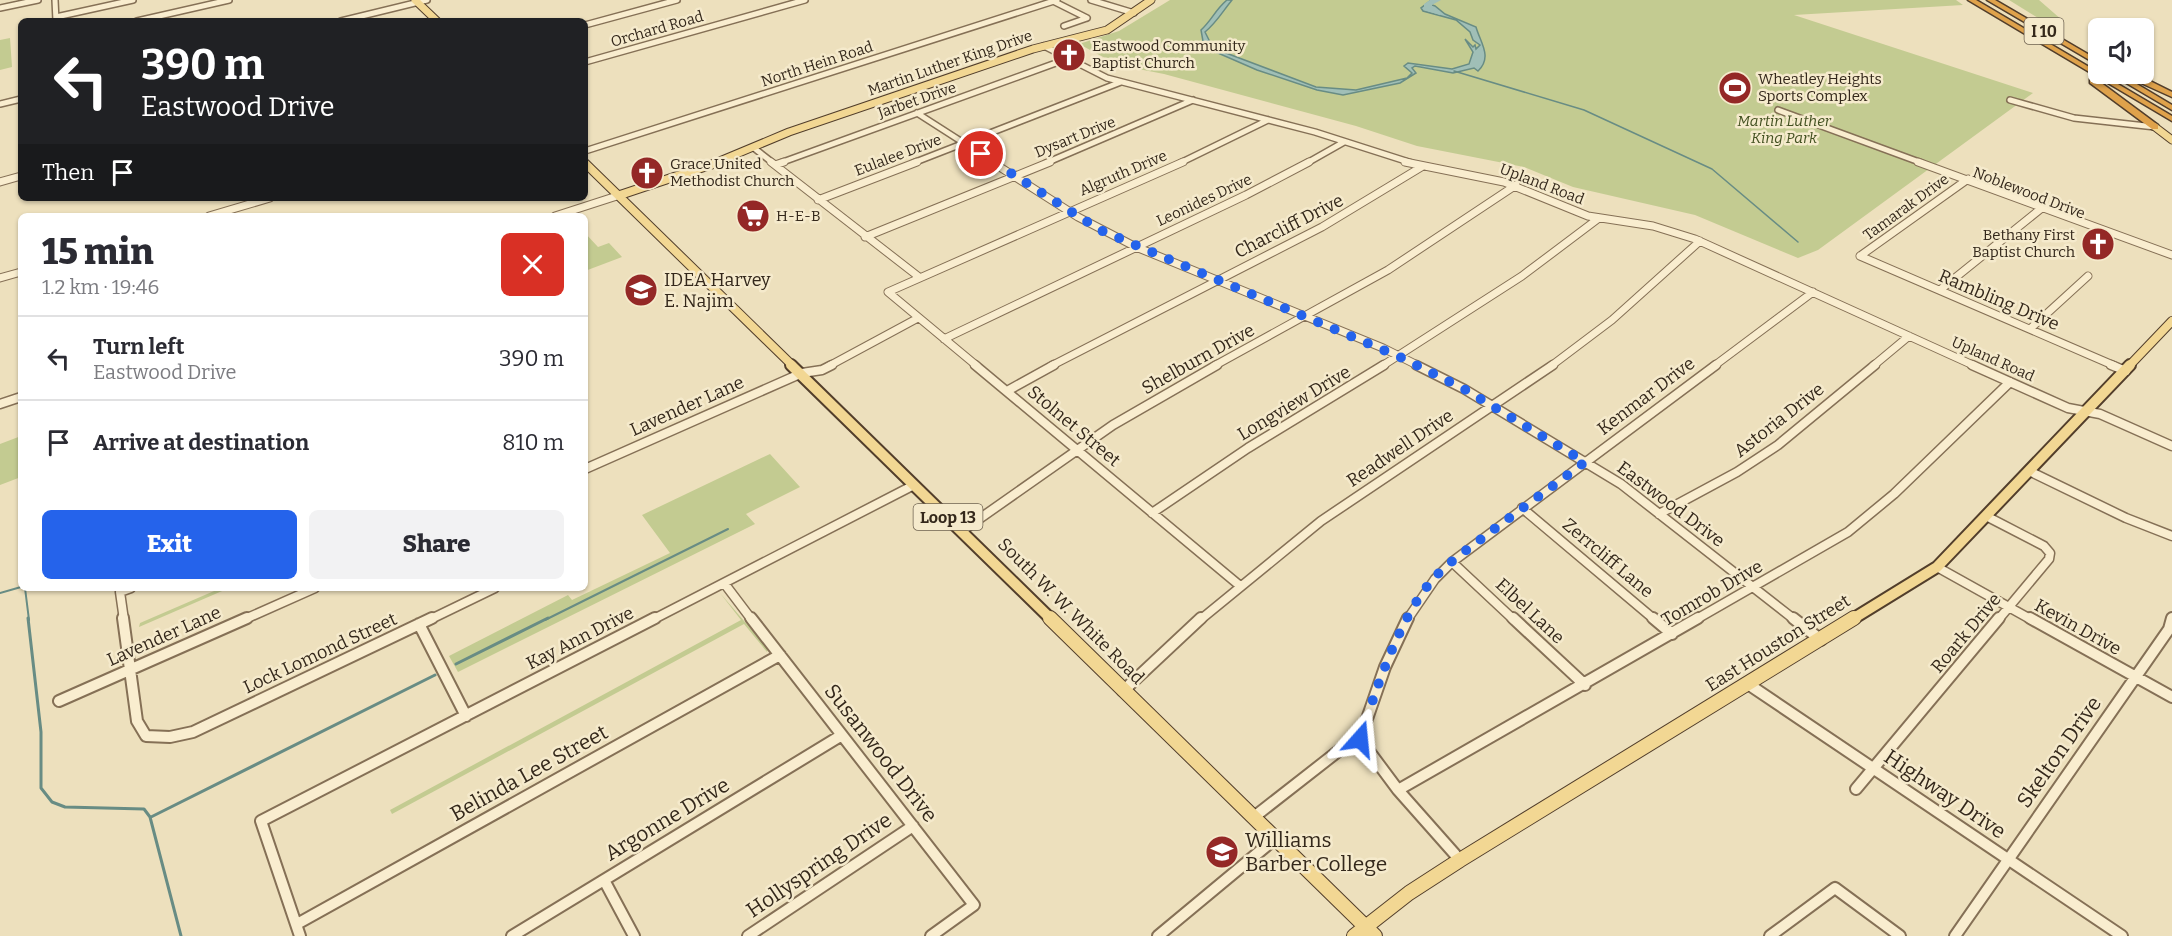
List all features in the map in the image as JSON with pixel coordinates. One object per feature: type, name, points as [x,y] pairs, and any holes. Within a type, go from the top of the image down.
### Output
[{"type":"highway","name":"I 10","points":[[1971,0],[2172,120]]},
{"type":"highway","name":"I 10","points":[[1990,0],[2088,56]]},
{"type":"highway","points":[[2060,54],[2155,127]]},
{"type":"highway","points":[[2132,84],[2172,108]]},
{"type":"highway","points":[[2149,84],[2172,95]]},
{"type":"main road","name":"Martin Luther King Drive","points":[[620,195],[754,148],[789,132],[1044,46],[1107,30],[1151,0]]},
{"type":"main road","points":[[416,1],[434,18]]},
{"type":"main road","points":[[2155,127],[2172,140]]},
{"type":"main road","name":"South W. W. White Road","points":[[588,166],[1276,838],[1364,933]]},
{"type":"main road","name":"East Houston Street","points":[[1364,933],[1460,860],[1937,567],[2172,321]]},
{"type":"street","points":[[0,8],[38,0]]},
{"type":"street","points":[[55,0],[56,18]]},
{"type":"street","points":[[60,18],[133,0]]},
{"type":"street","points":[[150,18],[230,0]]},
{"type":"street","points":[[352,18],[427,0]]},
{"type":"street","points":[[588,24],[677,0]]},
{"type":"street","name":"Orchard Road","points":[[588,61],[805,0]]},
{"type":"street","points":[[1091,0],[1134,13]]},
{"type":"street","points":[[1055,1],[1087,18],[1064,26]]},
{"type":"street","name":"North Hein Road","points":[[588,150],[1055,1]]},
{"type":"street","name":"Upland Road","points":[[1044,46],[1092,72],[1122,81],[1316,132],[1423,166],[1516,185],[1565,208],[1599,218],[1653,226],[1700,241],[2068,408],[2100,414],[2172,446]]},
{"type":"street","name":"Jarbet Drive","points":[[775,165],[1067,59]]},
{"type":"street","name":"Eulalee Drive","points":[[818,200],[1122,81]]},
{"type":"street","points":[[0,105],[18,100]]},
{"type":"street","name":"Dysart Drive","points":[[865,237],[1127,130],[1192,100]]},
{"type":"street","points":[[2010,100],[2074,118],[2155,127]]},
{"type":"street","name":"Noblewood Drive","points":[[1778,110],[2041,209],[2172,255]]},
{"type":"street","name":"Eastwood Drive","points":[[917,113],[1068,212],[1136,247],[1400,357],[1493,406],[1621,484],[1821,640]]},
{"type":"street","name":"Algruth Drive","points":[[888,292],[1194,157],[1268,120]]},
{"type":"street","name":"Leonides Drive","points":[[944,339],[1270,184],[1344,142]]},
{"type":"street","points":[[754,148],[918,277]]},
{"type":"street","name":"Charcliff Drive","points":[[1007,391],[1074,352],[1350,212],[1423,166]]},
{"type":"street","points":[[0,182],[18,177]]},
{"type":"street","name":"Tamarak Drive","points":[[1860,256],[1965,181]]},
{"type":"street","name":"Shelburn Drive","points":[[962,531],[1076,449],[1165,393],[1423,250],[1516,185]]},
{"type":"street","points":[[564,213],[620,195]]},
{"type":"street","points":[[219,213],[260,201]]},
{"type":"street","points":[[1940,291],[2041,209]]},
{"type":"street","name":"Noblewood Drive","points":[[2041,209],[2172,261]]},
{"type":"street","name":"Longview Drive","points":[[1152,513],[1272,432],[1400,357],[1511,286],[1599,218]]},
{"type":"street","name":"Readwell Drive","points":[[1124,691],[1174,640],[1239,585],[1321,521],[1580,345],[1629,307],[1700,241]]},
{"type":"street","name":"Rambling Drive","points":[[1860,256],[2126,371]]},
{"type":"street","points":[[0,278],[18,273]]},
{"type":"street","points":[[2030,329],[2088,276]]},
{"type":"street","name":"Stolnet Street","points":[[888,292],[1239,585]]},
{"type":"street","name":"Kenmar Drive","points":[[1360,739],[1375,693],[1415,604],[1429,583],[1452,562],[1522,508],[1813,292]]},
{"type":"street","points":[[802,373],[822,370],[918,318]]},
{"type":"street","name":"Astoria Drive","points":[[1659,514],[1737,472],[1778,445],[1908,336]]},
{"type":"street","name":"Lavender Lane","points":[[588,468],[802,373]]},
{"type":"street","name":"Tomrob Drive","points":[[1398,790],[1585,685],[1848,532],[1894,494],[2010,382]]},
{"type":"street","points":[[0,404],[18,398]]},
{"type":"street","points":[[2029,471],[2126,518],[2172,536]]},
{"type":"street","name":"Kay Ann Drive","points":[[298,930],[261,821],[914,485]]},
{"type":"street","name":"Zerrcliff Lane","points":[[1522,508],[1672,634]]},
{"type":"street","name":"Roark Drive","points":[[1856,789],[2049,559],[2050,553],[2034,540],[1986,516]]},
{"type":"street","name":"Elbel Lane","points":[[1452,562],[1585,685]]},
{"type":"street","name":"Kevin Drive","points":[[1937,567],[2172,697]]},
{"type":"street","name":"Susanwood Drive","points":[[724,583],[974,905],[932,936]]},
{"type":"street","points":[[123,591],[120,592],[132,669]]},
{"type":"street","name":"Lavender Lane","points":[[59,701],[308,591]]},
{"type":"street","name":"Lock Lomond Street","points":[[132,669],[137,721],[146,736],[155,738],[181,736],[489,591]]},
{"type":"street","name":"Skelton Drive","points":[[1955,936],[2169,629],[2172,618]]},
{"type":"street","points":[[419,624],[466,716]]},
{"type":"street","name":"Belinda Lee Street","points":[[298,930],[780,655]]},
{"type":"street","name":"Highway Drive","points":[[1748,684],[2122,936]]},
{"type":"street","name":"Argonne Drive","points":[[512,936],[842,735]]},
{"type":"street","points":[[1254,817],[1341,749],[1360,739],[1398,790],[1460,860]]},
{"type":"street","name":"Hollyspring Drive","points":[[748,936],[912,826]]},
{"type":"street","points":[[1158,936],[1276,838]]},
{"type":"street","points":[[604,880],[634,936]]},
{"type":"street","points":[[1770,936],[1835,888],[1900,936]]},
{"type":"green space","name":"Martin Luther King Park","points":[[1170,0],[1956,0],[1963,5],[1794,15],[2033,93],[1818,250],[1798,258],[1695,215],[1573,187],[1524,167],[1417,146],[1356,126],[1164,74],[1118,65],[1079,44],[1119,31]]},
{"type":"green space","points":[[2009,0],[2039,0],[2062,20],[2043,21]]},
{"type":"green space","points":[[10,38],[12,67],[0,70],[0,40]]},
{"type":"green space","points":[[588,236],[598,247],[609,243],[622,257],[588,270]]},
{"type":"green space","points":[[18,437],[18,478],[0,485],[0,444]]},
{"type":"green space","points":[[770,454],[800,487],[746,514],[755,524],[458,672],[449,656],[568,595],[572,600],[670,553],[642,515]]},
{"type":"green space","points":[[214,591],[222,591],[139,627],[140,623]]},
{"type":"green space","points":[[720,593],[768,649],[767,652],[744,624],[392,814],[390,810],[741,620]]},
{"type":"water","points":[[1227,0],[1232,0],[1205,32],[1212,46],[1316,87],[1356,90],[1407,78],[1412,73],[1404,66],[1408,63],[1452,69],[1469,64],[1473,52],[1465,39],[1473,47],[1475,45],[1476,49],[1480,45],[1456,20],[1423,11],[1421,8],[1430,1],[1438,0],[1429,4],[1445,14],[1476,27],[1484,49],[1485,60],[1478,71],[1474,68],[1453,73],[1415,66],[1412,68],[1416,73],[1400,83],[1343,95],[1317,90],[1257,70],[1204,47],[1201,30]]},
{"type":"waterway","points":[[1437,0],[1428,4],[1428,10],[1437,13]]},
{"type":"waterway","points":[[1454,71],[1584,110],[1712,169],[1798,242]]},
{"type":"waterway","points":[[545,620],[728,529]]},
{"type":"waterway","points":[[0,593],[18,588]]},
{"type":"waterway","points":[[25,591],[29,620]]},
{"type":"waterway","points":[[28,618],[41,732],[41,788],[52,802],[65,807],[144,809],[150,817],[181,936]]},
{"type":"waterway","points":[[456,664],[548,618]]},
{"type":"waterway","points":[[151,817],[435,675]]},
{"type":"place","name":"Eastwood Community Baptist Church","points":[[1069,55]]},
{"type":"place","name":"Wheatley Heights Sports Complex","points":[[1735,88]]},
{"type":"place","name":"Grace United Methodist Church","points":[[647,173]]},
{"type":"place","name":"H-E-B","points":[[753,216]]},
{"type":"place","name":"Bethany First Baptist Church","points":[[2098,244]]},
{"type":"place","name":"IDEA Harvey E. Najim","points":[[641,290]]},
{"type":"place","name":"Williams Barber College","points":[[1222,852]]},
{"type":"route","points":[[981,154],[1068,212],[1100,230],[1239,290],[1347,333],[1433,372],[1585,462],[1452,562],[1429,583],[1415,604],[1400,636],[1375,693],[1360,739]]}]
